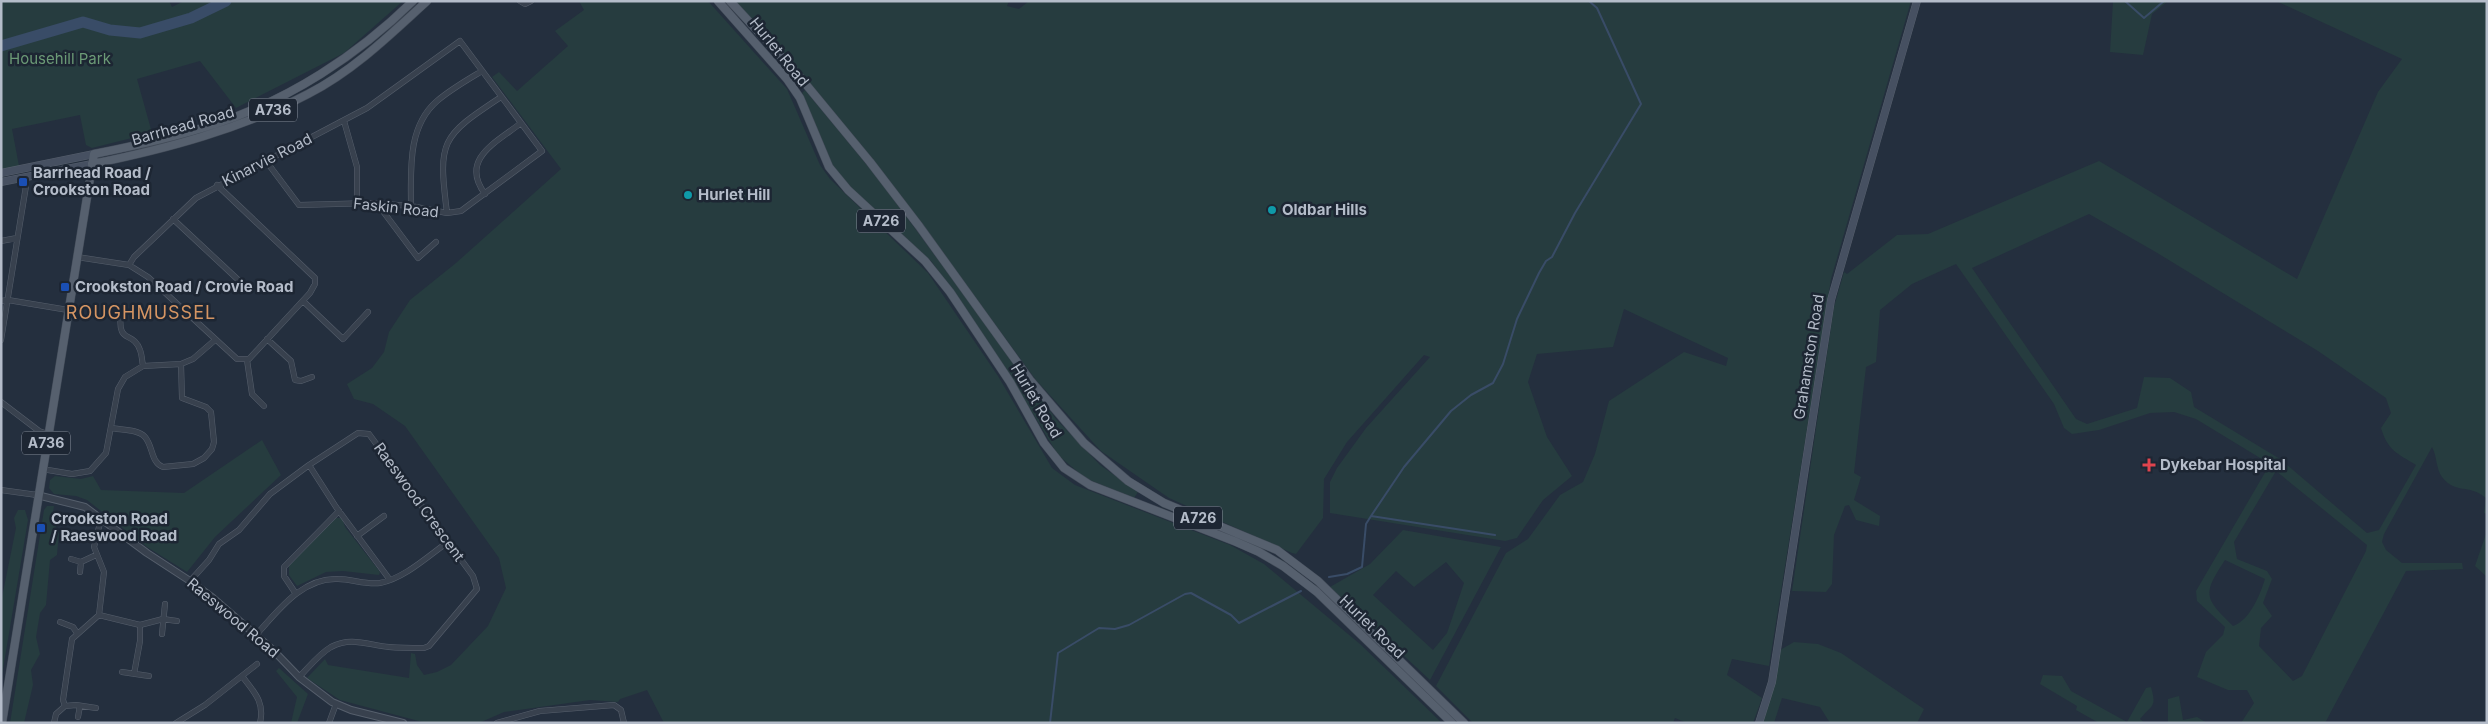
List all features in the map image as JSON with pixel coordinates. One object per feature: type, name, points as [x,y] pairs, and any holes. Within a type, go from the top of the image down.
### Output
[{"type":"main road","name":"Barrhead Road","points":[[1,173],[177,135],[215,124],[254,109],[305,83],[347,56],[392,22],[413,1]]},
{"type":"main road","name":"Barrhead Road","points":[[1,182],[180,144],[229,128],[308,94],[356,63],[427,1]]},
{"type":"main road","name":"Hurlet Road","points":[[718,1],[786,79],[800,98],[829,167],[848,190],[925,262],[950,292],[1010,382],[1044,443],[1064,468],[1090,485],[1234,541],[1260,552],[1283,566],[1317,592],[1452,723]]},
{"type":"main road","name":"Hurlet Road","points":[[730,1],[799,76],[876,169],[920,226],[1030,380],[1060,418],[1084,443],[1128,481],[1164,503],[1256,540],[1296,562],[1464,723]]},
{"type":"main road","name":"Grahamston Road","points":[[1758,723],[1772,682],[1831,300],[1917,1]]},
{"type":"main road","points":[[177,135],[180,144]]},
{"type":"main road","name":"A736","points":[[2,723],[28,568],[37,495],[94,154]]},
{"type":"street","points":[[520,1],[525,4],[531,1]]},
{"type":"street","name":"Faskin Road","points":[[266,162],[299,205],[357,202],[411,206],[447,214],[461,211],[542,151],[460,41]]},
{"type":"street","name":"Kinarvie Road","points":[[129,265],[196,198],[217,185],[266,162],[344,121],[383,98],[460,41]]},
{"type":"street","points":[[411,206],[411,159],[423,118],[436,102],[482,71]]},
{"type":"street","points":[[447,214],[442,171],[446,144],[461,125],[501,97]]},
{"type":"street","points":[[344,121],[356,162],[357,202]]},
{"type":"street","points":[[485,194],[479,186],[476,174],[479,157],[521,123]]},
{"type":"street","points":[[78,257],[129,265],[148,277],[237,360],[247,360],[303,301],[314,288],[315,281],[312,275],[217,185]]},
{"type":"street","points":[[1,340],[26,186]]},
{"type":"street","points":[[384,204],[382,210],[418,258],[436,242]]},
{"type":"street","points":[[173,219],[248,289]]},
{"type":"street","points":[[1,241],[17,238]]},
{"type":"street","points":[[1,301],[8,300],[68,310]]},
{"type":"street","points":[[303,301],[344,339],[368,312]]},
{"type":"street","points":[[121,314],[119,327],[122,334],[133,340],[140,349],[143,366]]},
{"type":"street","points":[[267,339],[291,361],[295,380],[301,381],[312,377]]},
{"type":"street","points":[[42,469],[72,474],[90,471],[106,453],[120,383],[131,371],[143,366],[181,364],[200,355],[215,340]]},
{"type":"street","points":[[272,354],[278,348]]},
{"type":"street","points":[[247,360],[252,394],[264,406]]},
{"type":"street","points":[[111,428],[137,432],[146,438],[155,460],[163,466],[193,464],[209,453],[214,442],[210,412],[206,407],[182,398],[181,364]]},
{"type":"street","points":[[1,402],[39,431],[48,434]]},
{"type":"street","name":"Raeswood Crescent","points":[[190,581],[209,560],[220,544],[239,530],[270,494],[309,465],[358,433],[369,434],[473,576],[477,588],[429,646],[424,648],[387,647],[362,641],[340,643],[323,653],[299,677]]},
{"type":"street","points":[[309,465],[339,512],[390,580]]},
{"type":"street","points":[[1,490],[37,495]]},
{"type":"street","name":"Raeswood Road","points":[[37,495],[78,503],[147,553],[190,581],[256,635],[299,677],[327,699],[336,704],[403,723]]},
{"type":"street","points":[[296,594],[284,576],[284,567],[339,512]]},
{"type":"street","points":[[357,536],[384,516]]},
{"type":"street","points":[[65,706],[63,700],[69,668],[70,645],[77,633],[99,615],[104,572],[96,555],[96,536],[101,519]]},
{"type":"street","points":[[256,635],[296,594],[326,580],[338,578],[378,584],[390,580],[448,542]]},
{"type":"street","points":[[71,559],[82,562],[96,555]]},
{"type":"street","points":[[80,572],[82,562]]},
{"type":"street","points":[[162,634],[164,604]]},
{"type":"street","points":[[99,615],[140,625],[152,620],[163,619],[177,622]]},
{"type":"street","points":[[60,622],[73,627],[77,633]]},
{"type":"street","points":[[134,674],[140,641],[140,625]]},
{"type":"street","points":[[176,723],[257,664]]},
{"type":"street","points":[[122,672],[149,676]]},
{"type":"street","points":[[242,676],[260,702],[262,708],[260,723]]},
{"type":"street","points":[[329,723],[336,704]]},
{"type":"street","points":[[497,723],[540,711],[614,705],[621,710],[624,723]]},
{"type":"street","points":[[54,723],[56,714],[65,706],[96,708]]},
{"type":"street","points":[[78,717],[80,706]]},
{"type":"green space","name":"Househill Park","points":[[1,1],[169,1],[172,7],[184,1],[403,1],[344,53],[236,108],[200,61],[137,79],[152,133],[92,148],[86,145],[80,115],[12,129],[19,166],[1,169]]},
{"type":"green space","points":[[579,1],[708,1],[787,89],[820,165],[830,179],[928,273],[998,376],[1052,468],[1075,485],[1230,545],[1264,564],[1360,644],[1442,723],[664,723],[647,690],[620,699],[618,702],[590,700],[504,712],[479,723],[426,723],[340,700],[307,678],[325,659],[328,665],[409,678],[411,653],[415,654],[417,665],[424,675],[437,672],[451,665],[488,626],[506,588],[499,558],[405,426],[373,404],[354,399],[347,384],[372,368],[384,352],[389,332],[410,300],[456,263],[561,169],[492,77],[499,72],[517,91],[568,46],[555,31],[584,10]]},
{"type":"green space","points":[[734,1],[1009,1],[1007,6],[1019,9],[1029,1],[1911,1],[1831,279],[1769,666],[1732,659],[1727,675],[1762,698],[1753,723],[1687,723],[1675,718],[1673,723],[1473,723],[1436,686],[1506,553],[1528,539],[1560,495],[1583,482],[1595,454],[1609,401],[1684,352],[1726,366],[1728,358],[1624,309],[1613,347],[1537,354],[1528,382],[1547,437],[1572,476],[1543,500],[1517,538],[1505,541],[1330,513],[1330,482],[1337,468],[1366,428],[1430,357],[1424,355],[1347,442],[1324,479],[1323,518],[1296,554],[1292,553],[1169,498],[1101,451],[1036,380],[888,179]]},
{"type":"green space","points":[[2113,1],[2168,1],[2152,14],[2143,55],[2110,52]]},
{"type":"green space","points":[[2276,1],[2487,1],[2487,514],[2484,513],[2486,498],[2474,491],[2452,486],[2442,477],[2432,447],[2384,534],[2382,542],[2386,550],[2402,563],[2462,563],[2463,569],[2406,571],[2325,723],[2241,723],[2254,703],[2247,690],[2228,690],[2197,677],[2206,652],[2223,635],[2225,627],[2197,601],[2196,591],[2270,464],[2196,419],[2174,412],[2150,413],[2099,430],[2072,434],[2064,428],[2054,404],[1956,264],[1912,284],[1880,310],[1876,362],[1866,367],[1854,473],[1861,477],[1854,500],[1880,516],[1879,526],[1856,520],[1849,505],[1845,506],[1834,535],[1832,584],[1826,592],[1792,591],[1834,307],[1844,272],[1847,274],[1897,235],[1928,234],[2099,161],[2297,279],[2378,92],[2402,59]],"holes":[[[2089,214],[2154,251],[2318,351],[2386,398],[2391,413],[2381,428],[2384,436],[2394,451],[2416,465],[2379,530],[2367,533],[2280,459],[2194,407],[2191,392],[2170,378],[2144,377],[2137,408],[2087,424],[2076,419],[1972,268]],[[2276,471],[2367,545],[2366,551],[2302,676],[2293,681],[2259,646],[2261,628],[2272,616],[2263,603],[2272,579],[2267,571],[2237,559],[2234,542]],[[2225,560],[2265,579],[2249,613],[2233,626],[2211,601],[2210,588]]]},
{"type":"green space","points":[[805,90],[876,176],[1056,419],[1100,465],[1138,492],[1134,498],[1085,478],[1058,455],[1007,371],[932,262],[854,193],[831,164],[802,93]]},
{"type":"green space","points":[[262,440],[281,475],[215,537],[187,572],[147,547],[87,500],[76,496],[54,494],[49,488],[50,480],[55,476],[81,479],[93,476],[101,490],[184,493]]},
{"type":"green space","points":[[47,506],[54,506],[52,519],[59,532],[57,555],[50,560],[46,605],[40,613],[36,637],[40,654],[31,670],[33,685],[24,723],[10,723],[44,510]]},
{"type":"green space","points":[[18,510],[25,510],[28,520],[1,681],[1,602],[16,528],[14,518]]},
{"type":"green space","points":[[336,518],[342,518],[345,527],[380,572],[379,575],[343,571],[326,572],[297,586],[289,575],[289,566]]},
{"type":"green space","points":[[1403,530],[1501,547],[1430,680],[1330,587],[1370,564]],"holes":[[[1446,562],[1464,583],[1447,633],[1433,650],[1373,595],[1396,571],[1414,587]]]},
{"type":"green space","points":[[2487,531],[2487,577],[2475,566]]},
{"type":"green space","points":[[1794,642],[1818,644],[1841,653],[1924,709],[1917,723],[1830,723],[1820,707],[1782,698],[1774,723],[1763,723],[1775,681],[1780,650]]},
{"type":"green space","points":[[279,668],[308,694],[297,723],[291,723],[297,697],[276,671]]},
{"type":"green space","points":[[2043,675],[2062,676],[2071,691],[2127,722],[2146,688],[2151,687],[2153,702],[2140,719],[2145,723],[2099,723],[2076,710],[2077,706],[2040,684]]},
{"type":"green space","points":[[2179,696],[2183,720],[2197,717],[2207,723],[2168,723],[2168,699]]},
{"type":"waterway","points":[[1,46],[83,22],[110,30],[140,33],[191,18],[226,1]]},
{"type":"waterway","points":[[1371,516],[1404,467],[1451,411],[1471,395],[1493,383],[1503,364],[1517,319],[1539,273],[1546,261],[1552,257],[1575,213],[1641,104],[1597,8],[1589,1]]},
{"type":"waterway","points":[[2125,1],[2144,18],[2164,1]]},
{"type":"waterway","points":[[1329,577],[1347,574],[1362,567],[1366,524],[1371,516],[1495,535]]},
{"type":"waterway","points":[[1050,723],[1058,653],[1099,628],[1115,629],[1129,625],[1185,594],[1191,593],[1231,615],[1239,623],[1301,591]]},
{"type":"place","name":"Barrhead Road / Crookston Road","points":[[23,182]]},
{"type":"place","name":"Hurlet Hill","points":[[688,195]]},
{"type":"place","name":"Oldbar Hills","points":[[1272,210]]},
{"type":"place","name":"Crookston Road / Crovie Road","points":[[65,287]]},
{"type":"place","name":"Dykebar Hospital","points":[[2149,465]]},
{"type":"place","name":"Crookston Road / Raeswood Road","points":[[41,528]]},
{"type":"district","name":"ROUGHMUSSEL","points":[[141,313]]}]
